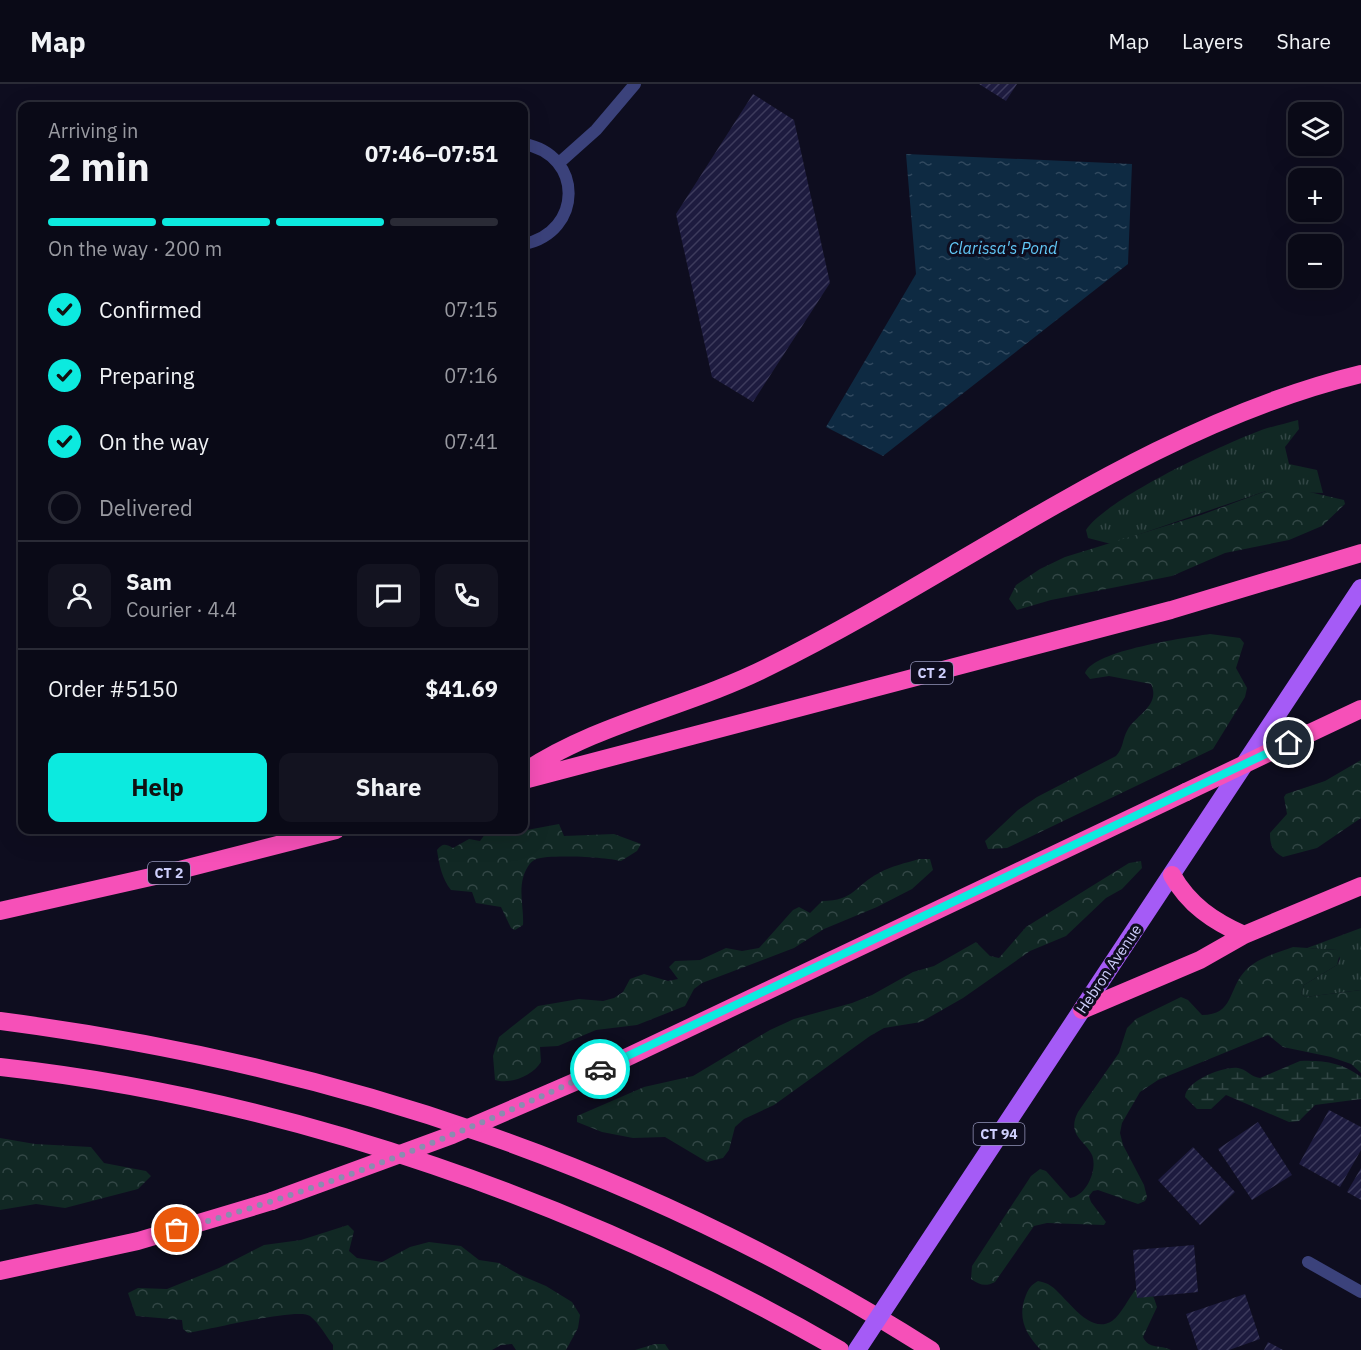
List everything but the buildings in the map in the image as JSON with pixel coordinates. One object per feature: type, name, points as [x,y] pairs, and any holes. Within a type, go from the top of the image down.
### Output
[{"type":"highway","points":[[528,770],[571,744],[694,700],[768,667],[1105,480],[1188,437],[1280,398],[1361,374]]},
{"type":"highway","name":"CT 2","points":[[528,779],[1171,610],[1361,553]]},
{"type":"highway","points":[[0,1271],[147,1238],[272,1202],[452,1135],[577,1081],[1361,709]]},
{"type":"highway","name":"CT 2","points":[[0,911],[153,877],[320,834]]},
{"type":"highway","points":[[1172,875],[1196,907],[1221,925],[1245,935]]},
{"type":"highway","points":[[1082,1010],[1200,960],[1245,935],[1361,886]]},
{"type":"highway","points":[[0,1021],[151,1045],[255,1067],[359,1092],[515,1143],[591,1173],[730,1238],[857,1305],[931,1350]]},
{"type":"highway","points":[[0,1067],[176,1096],[315,1130],[417,1161],[561,1214],[628,1242],[756,1303],[840,1350]]},
{"type":"main road","name":"Hebron Avenue","points":[[857,1350],[1361,588]]},
{"type":"street","points":[[559,163],[596,130],[635,84]]},
{"type":"street","points":[[528,146],[548,153],[559,163],[568,186],[566,212],[549,234],[528,243]]},
{"type":"street","points":[[1308,1262],[1361,1292]]},
{"type":"green space","points":[[1298,420],[1299,429],[1285,447],[1289,464],[1317,470],[1323,493],[1266,491],[1111,544],[1088,538],[1086,530],[1097,518],[1138,490],[1237,440]]},
{"type":"green space","points":[[1266,491],[1305,491],[1344,500],[1345,504],[1322,526],[1289,540],[1225,553],[1172,576],[1051,600],[1017,610],[1009,599],[1016,585],[1040,569],[1065,557],[1201,515]]},
{"type":"green space","points":[[1210,634],[1240,638],[1244,643],[1236,668],[1247,688],[1245,697],[1213,749],[1007,848],[988,849],[985,841],[1018,810],[1037,797],[1116,756],[1128,729],[1150,704],[1153,698],[1151,684],[1109,676],[1090,679],[1085,673],[1092,665],[1105,658],[1142,646]]},
{"type":"green space","points":[[1361,760],[1361,818],[1317,848],[1283,857],[1276,852],[1271,844],[1270,833],[1287,814],[1284,797],[1286,794],[1325,781]]},
{"type":"green space","points":[[559,824],[564,836],[614,834],[641,844],[637,851],[621,861],[565,856],[543,857],[534,860],[529,864],[523,878],[523,925],[515,930],[511,928],[501,907],[476,903],[472,892],[451,890],[445,881],[437,850],[443,845],[453,848],[469,839],[480,841],[485,834],[528,834],[528,830]]},
{"type":"green space","points":[[919,859],[930,859],[933,870],[912,889],[877,907],[824,929],[794,948],[702,983],[694,989],[685,1006],[637,1025],[596,1030],[558,1046],[540,1047],[541,1062],[533,1071],[514,1080],[495,1080],[493,1056],[499,1037],[538,1006],[579,999],[603,1001],[614,998],[623,992],[630,979],[644,974],[668,981],[678,979],[669,967],[675,961],[700,960],[726,948],[742,951],[759,948],[793,910],[799,907],[810,913],[822,901],[848,895],[884,871]]},
{"type":"green space","points":[[1141,861],[1142,868],[1122,889],[1106,898],[1066,936],[1030,951],[963,998],[921,1022],[884,1028],[774,1105],[744,1119],[735,1127],[729,1150],[723,1158],[707,1162],[665,1137],[633,1138],[602,1132],[577,1122],[577,1116],[644,1087],[693,1076],[770,1030],[794,1019],[872,995],[913,972],[934,966],[976,942],[990,956],[999,958],[1026,927],[1129,863]]},
{"type":"green space","points":[[1361,928],[1361,990],[1305,997],[1301,994],[1304,985],[1337,965],[1340,959],[1337,950],[1307,948]]},
{"type":"green space","points":[[1293,947],[1337,950],[1340,953],[1337,965],[1304,985],[1301,994],[1305,997],[1361,990],[1361,1073],[1351,1064],[1331,1057],[1283,1047],[1268,1035],[1158,1080],[1140,1092],[1122,1123],[1120,1133],[1123,1145],[1144,1185],[1147,1197],[1145,1201],[1138,1204],[1098,1190],[1093,1191],[1089,1196],[1106,1222],[1104,1225],[1047,1223],[1034,1226],[995,1282],[983,1285],[971,1279],[972,1266],[1031,1176],[1040,1169],[1046,1171],[1070,1198],[1081,1193],[1086,1187],[1092,1175],[1093,1161],[1092,1155],[1075,1131],[1075,1119],[1119,1053],[1127,1028],[1136,1019],[1181,997],[1188,1000],[1202,1015],[1220,1011],[1250,966],[1268,956]]},
{"type":"green space","points":[[1300,1061],[1332,1063],[1354,1072],[1361,1077],[1361,1099],[1315,1105],[1299,1121],[1289,1122],[1226,1095],[1211,1109],[1197,1109],[1185,1097],[1187,1091],[1198,1080],[1224,1069],[1238,1068],[1260,1078]]},
{"type":"green space","points":[[0,1138],[35,1144],[91,1147],[104,1163],[146,1171],[151,1176],[138,1189],[65,1208],[36,1204],[0,1210]]},
{"type":"green space","points":[[348,1225],[354,1231],[349,1251],[357,1258],[382,1262],[410,1247],[429,1242],[461,1246],[479,1260],[499,1263],[546,1286],[572,1302],[580,1315],[578,1328],[566,1350],[516,1350],[512,1344],[501,1345],[492,1350],[333,1350],[333,1345],[316,1322],[310,1316],[302,1314],[289,1314],[188,1333],[183,1329],[182,1320],[136,1316],[128,1293],[138,1288],[167,1289],[219,1268],[264,1245],[301,1240]]},
{"type":"green space","points":[[1038,1281],[1051,1286],[1087,1319],[1103,1324],[1116,1318],[1137,1288],[1146,1287],[1157,1307],[1143,1337],[1148,1344],[1171,1350],[1041,1350],[1024,1325],[1022,1311],[1030,1287]]},
{"type":"green space","points":[[655,1344],[665,1344],[669,1350],[635,1350]]},
{"type":"water","name":"Clarissa's Pond","points":[[906,154],[1132,164],[1128,264],[883,456],[826,427],[916,274]]},
{"type":"way so far","points":[[177,1230],[362,1170],[473,1126],[600,1069]]},
{"type":"route","points":[[600,1069],[1289,743]]}]
